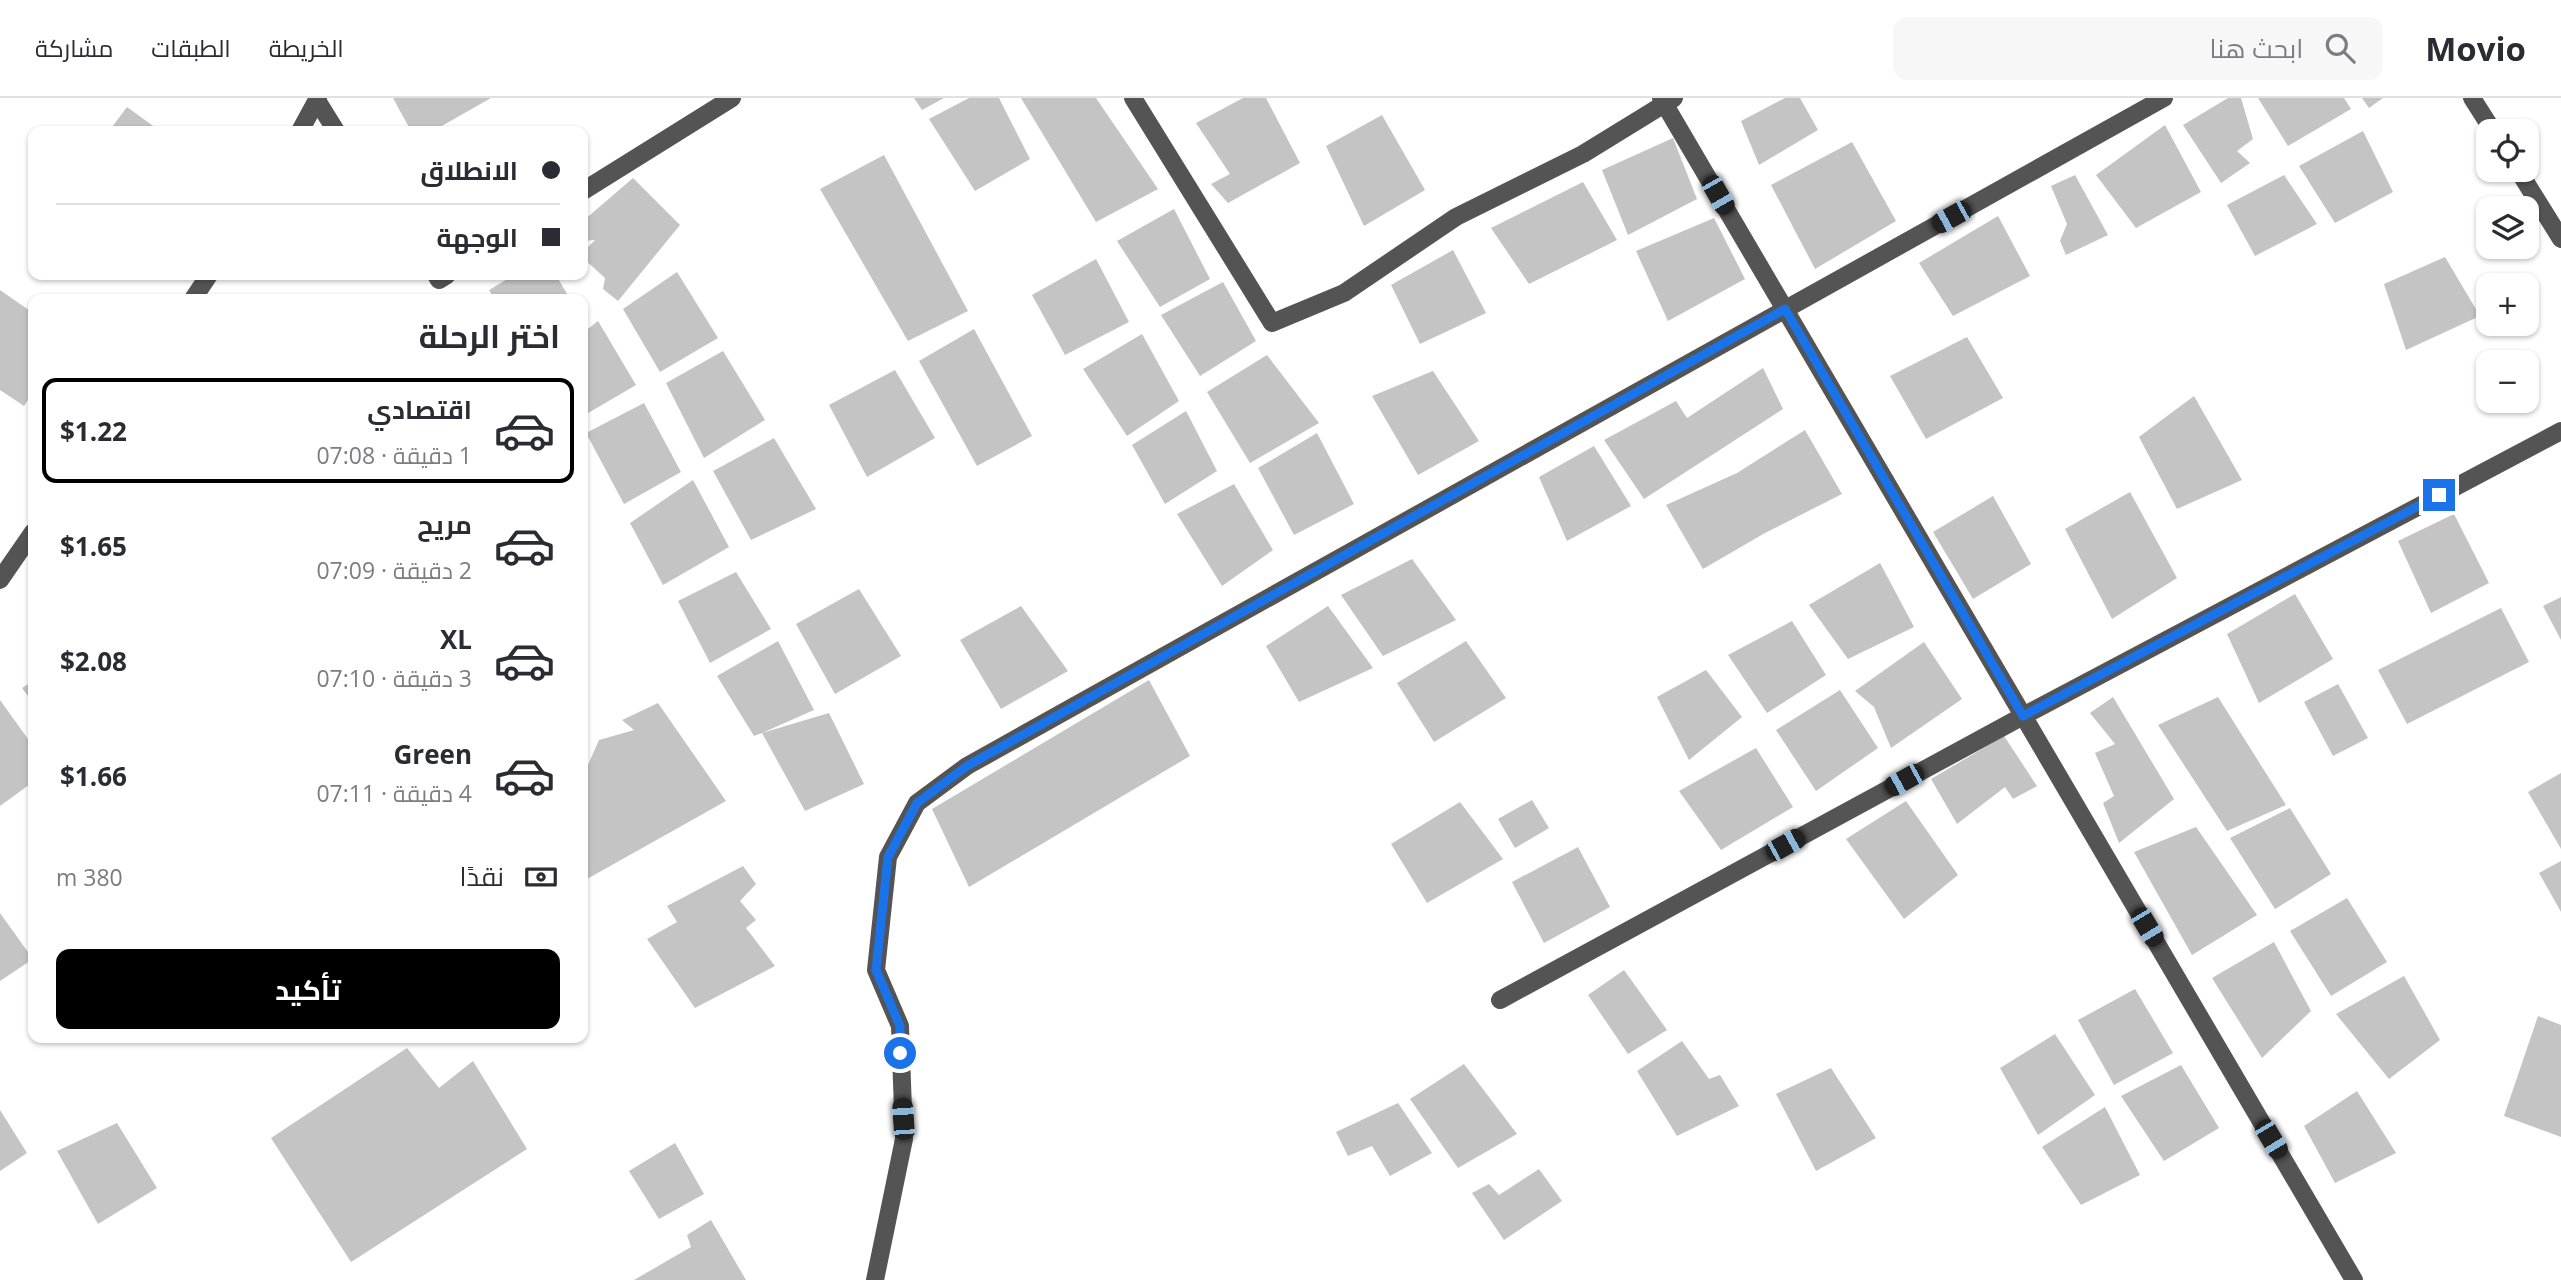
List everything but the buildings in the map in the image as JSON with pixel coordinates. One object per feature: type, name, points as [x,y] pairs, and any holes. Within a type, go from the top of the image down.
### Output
[{"type":"street","points":[[588,188],[732,98]]},
{"type":"street","points":[[1133,98],[1272,323],[1344,293],[1456,217],[1583,153],[1667,100],[1785,309],[2354,1280]]},
{"type":"street","points":[[875,1280],[904,1139],[900,1026],[876,970],[888,857],[917,803],[967,766],[2164,98]]},
{"type":"street","points":[[2472,98],[2485,119]]},
{"type":"street","points":[[303,126],[318,100],[333,126]]},
{"type":"street","points":[[2525,182],[2561,239]]},
{"type":"street","points":[[1500,1000],[2023,716],[2561,431]]},
{"type":"street","points":[[0,580],[28,540]]},
{"type":"route","points":[[900,1053],[900,1026],[876,970],[888,857],[917,803],[967,766],[1785,309],[2023,716],[2439,495]]}]
